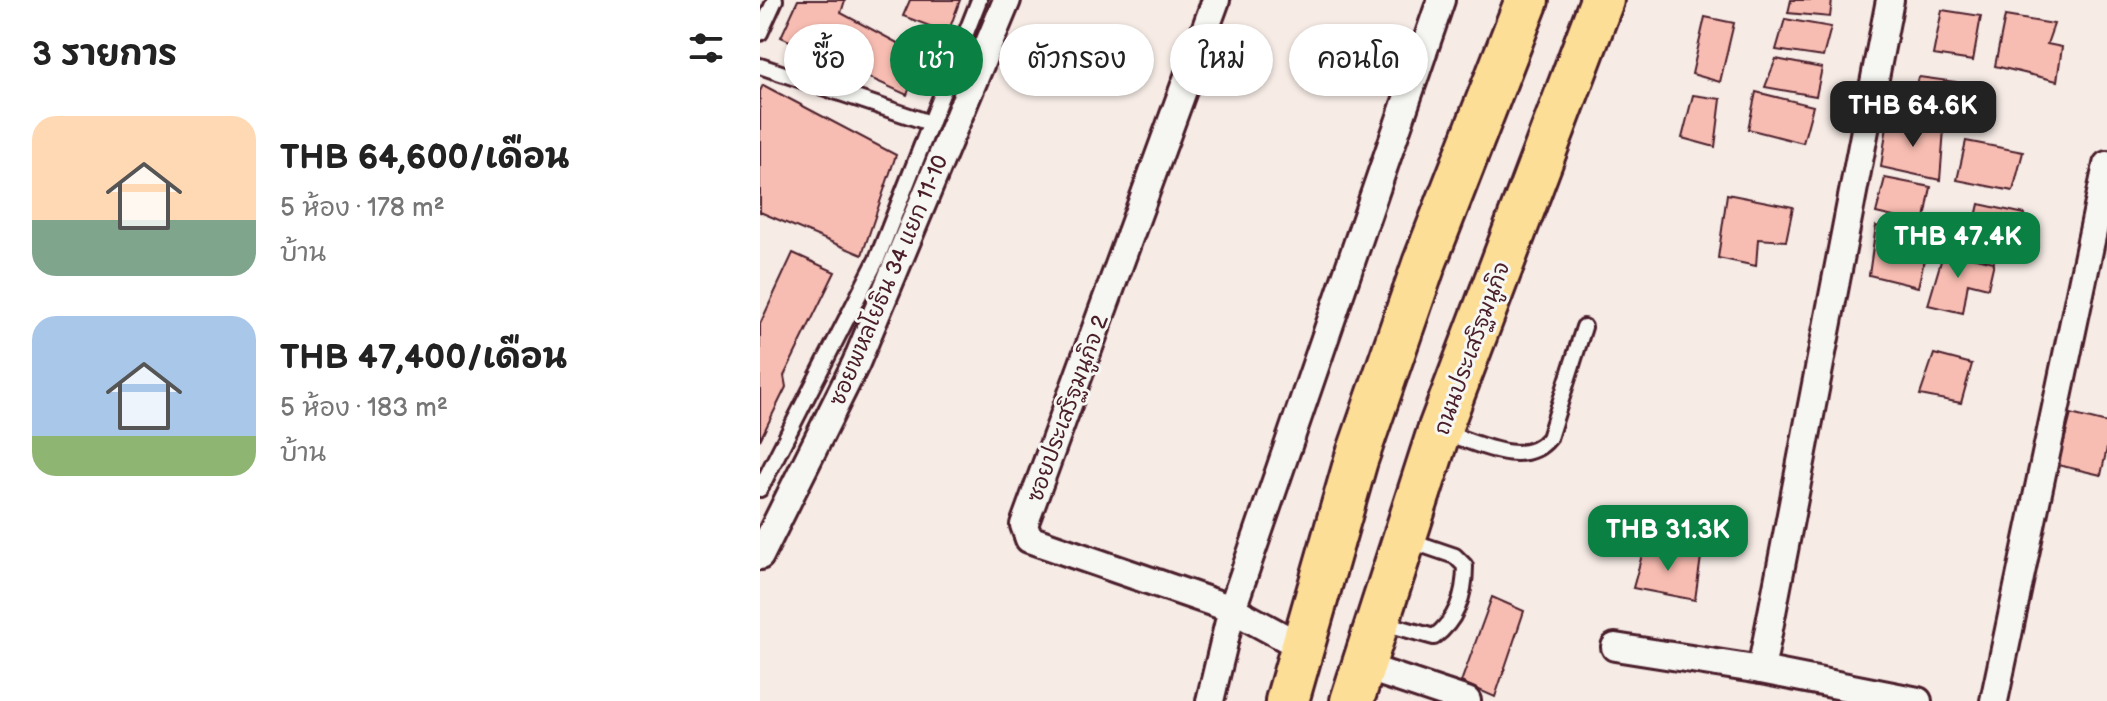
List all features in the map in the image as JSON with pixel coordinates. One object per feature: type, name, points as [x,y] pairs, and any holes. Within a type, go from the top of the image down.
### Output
[{"type":"main road","points":[[1287,701],[1356,460],[1424,264],[1527,0]]},
{"type":"main road","name":"ถนนประเสริฐมนูกิจ","points":[[1357,683],[1439,431],[1602,0]]},
{"type":"street","name":"ซอยพหลโยธิน 34 แยก 11-10","points":[[760,556],[856,363],[1007,0]]},
{"type":"street","name":"ซอยประเสริฐมนูกิจ 2","points":[[1216,0],[1024,525],[1029,539],[1232,609],[1302,647]]},
{"type":"street","points":[[1210,701],[1232,609],[1441,0]]},
{"type":"street","points":[[1761,670],[1890,0]]},
{"type":"street","points":[[1994,701],[2107,165]]},
{"type":"street","points":[[1615,647],[1761,670],[1918,701]]},
{"type":"street","points":[[1357,683],[1454,699]]},
{"type":"lane","points":[[760,33],[775,0]]},
{"type":"lane","points":[[760,489],[877,259],[979,0]]},
{"type":"lane","points":[[760,66],[930,123]]},
{"type":"lane","points":[[1439,431],[1516,455],[1542,448],[1549,438],[1584,327]]},
{"type":"lane","points":[[1376,621],[1434,637],[1447,628],[1465,587],[1465,566],[1455,556],[1404,538]]},
{"type":"building","points":[[798,0],[845,0],[841,13],[862,24],[787,24]]},
{"type":"building","points":[[910,0],[960,0],[951,24],[924,24],[903,16]]},
{"type":"building","points":[[1791,0],[1832,0],[1830,17],[1788,13]]},
{"type":"building","points":[[1942,10],[1981,16],[1973,61],[1933,55]]},
{"type":"building","points":[[2005,16],[2054,24],[2047,44],[2062,47],[2057,81],[1995,66]]},
{"type":"building","points":[[1705,17],[1734,23],[1720,82],[1692,74]]},
{"type":"building","points":[[1785,19],[1831,27],[1823,57],[1776,50]]},
{"type":"building","points":[[874,31],[890,39],[890,87],[874,80]]},
{"type":"building","points":[[1776,59],[1822,68],[1816,96],[1765,87]]},
{"type":"building","points":[[1919,77],[1956,82],[1949,119],[1909,113]]},
{"type":"building","points":[[763,85],[896,155],[862,255],[760,212],[760,91]]},
{"type":"building","points":[[1756,92],[1813,106],[1803,143],[1748,129]]},
{"type":"building","points":[[1693,95],[1721,99],[1715,147],[1682,138]]},
{"type":"building","points":[[1888,118],[1944,129],[1940,180],[1881,167]]},
{"type":"building","points":[[1966,141],[2023,152],[2013,191],[1957,180]]},
{"type":"building","points":[[1885,178],[1931,187],[1924,224],[1876,213]]},
{"type":"building","points":[[1727,194],[1793,207],[1786,241],[1758,239],[1756,266],[1718,258]]},
{"type":"building","points":[[1979,204],[2025,214],[2017,253],[1970,243]]},
{"type":"building","points":[[1876,226],[1929,239],[1918,287],[1869,275]]},
{"type":"building","points":[[1944,251],[1994,262],[1988,288],[1968,283],[1963,313],[1928,305]]},
{"type":"building","points":[[793,253],[835,272],[784,376],[786,387],[760,440],[760,324]]},
{"type":"building","points":[[1934,354],[1972,364],[1961,403],[1920,395]]},
{"type":"building","points":[[2071,414],[2107,423],[2107,448],[2101,475],[2058,465]]},
{"type":"building","points":[[1645,544],[1701,557],[1695,600],[1633,588]]},
{"type":"building","points":[[1492,597],[1524,611],[1495,697],[1461,682]]}]
